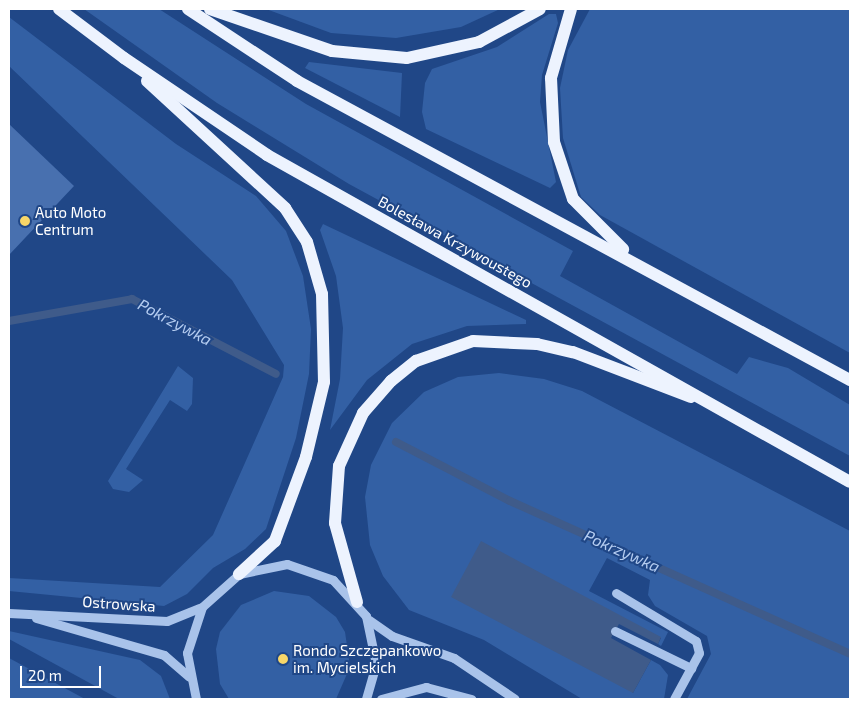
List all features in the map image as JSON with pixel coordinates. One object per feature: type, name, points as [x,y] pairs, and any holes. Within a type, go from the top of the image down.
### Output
[{"type":"main road","name":"Bolesława Krzywoustego","points":[[59,9],[124,58],[309,179],[719,405],[850,482]]},
{"type":"main road","points":[[188,9],[297,81],[656,272],[850,380]]},
{"type":"main road","points":[[210,9],[332,51],[407,58],[478,42],[540,9]]},
{"type":"main road","points":[[571,11],[554,62],[549,105],[563,175],[574,199],[591,221],[656,272]]},
{"type":"main road","points":[[124,58],[275,196],[302,232],[318,277],[326,354],[313,430],[274,541],[239,574]]},
{"type":"main road","points":[[357,602],[335,523],[339,466],[363,413],[390,381],[416,361],[473,341],[537,344],[573,352],[719,405]]},
{"type":"street","points":[[190,699],[189,637],[202,606],[239,574],[270,565],[303,567],[333,580],[357,602],[366,616],[383,632],[454,658],[515,699]]},
{"type":"street","points":[[616,593],[691,635],[699,653],[674,699]]},
{"type":"street","name":"Ostrowska","points":[[9,613],[32,616],[167,621],[202,606]]},
{"type":"street","name":"Ostrowska","points":[[32,616],[164,655],[190,681]]},
{"type":"street","points":[[366,616],[376,664],[366,699]]},
{"type":"street","points":[[615,631],[691,668]]},
{"type":"street","points":[[190,681],[196,699]]},
{"type":"street","points":[[381,699],[426,687],[471,699]]},
{"type":"shaded area","points":[[84,9],[159,9],[306,104],[573,251],[560,276],[737,374],[749,357],[788,368],[850,405],[850,456],[349,184],[217,103]]},
{"type":"shaded area","points":[[266,9],[500,9],[461,27],[396,38],[331,33]]},
{"type":"shaded area","points":[[590,9],[850,9],[850,353],[600,215],[581,197],[563,138],[560,88],[568,50]]},
{"type":"shaded area","points":[[549,14],[556,14],[558,23],[542,75],[540,102],[556,182],[550,188],[426,129],[422,112],[425,83],[432,69],[497,47]]},
{"type":"shaded area","points":[[9,17],[176,144],[256,196],[286,231],[303,276],[311,329],[309,374],[296,438],[266,529],[245,549],[213,568],[187,594],[164,606],[9,591],[9,578],[160,587],[213,535],[283,377],[284,365],[232,280],[9,66]]},
{"type":"shaded area","points":[[309,62],[402,73],[400,117],[305,68]]},
{"type":"shaded area","points":[[323,224],[526,320],[526,324],[467,326],[412,344],[367,380],[330,430],[340,379],[343,328],[336,276],[320,230]]},
{"type":"shaded area","points":[[178,366],[193,378],[192,404],[187,411],[170,400],[126,469],[143,480],[129,492],[113,489],[108,481]]},
{"type":"shaded area","points":[[499,373],[544,379],[582,391],[850,531],[850,699],[687,699],[711,654],[707,636],[655,606],[648,595],[650,580],[607,558],[589,591],[668,632],[661,646],[658,644],[661,638],[481,542],[633,693],[651,660],[660,665],[668,675],[664,699],[582,699],[484,640],[409,610],[383,576],[370,545],[365,497],[371,465],[392,423],[424,392],[458,377]]},
{"type":"shaded area","points":[[481,541],[661,637],[658,644],[619,624],[611,638],[651,660],[633,693],[451,597]]},
{"type":"shaded area","points":[[274,591],[309,596],[336,617],[345,632],[350,667],[336,699],[229,699],[220,684],[216,649],[220,632],[241,605]]},
{"type":"shaded area","points":[[9,631],[140,660],[161,676],[170,699],[119,699],[9,639]]},
{"type":"shaded area","points":[[9,658],[85,699],[9,699]]},
{"type":"building","name":"Auto Moto Centrum","points":[[9,124],[74,186],[9,255]]},
{"type":"waterway","name":"Pokrzywka","points":[[9,321],[132,299],[276,374]]},
{"type":"waterway","name":"Pokrzywka","points":[[396,442],[510,501],[850,654]]},
{"type":"place","name":"Auto Moto Centrum","points":[[25,221]]},
{"type":"place","name":"Rondo Szczepankowo im. Mycielskich","points":[[283,659]]}]
